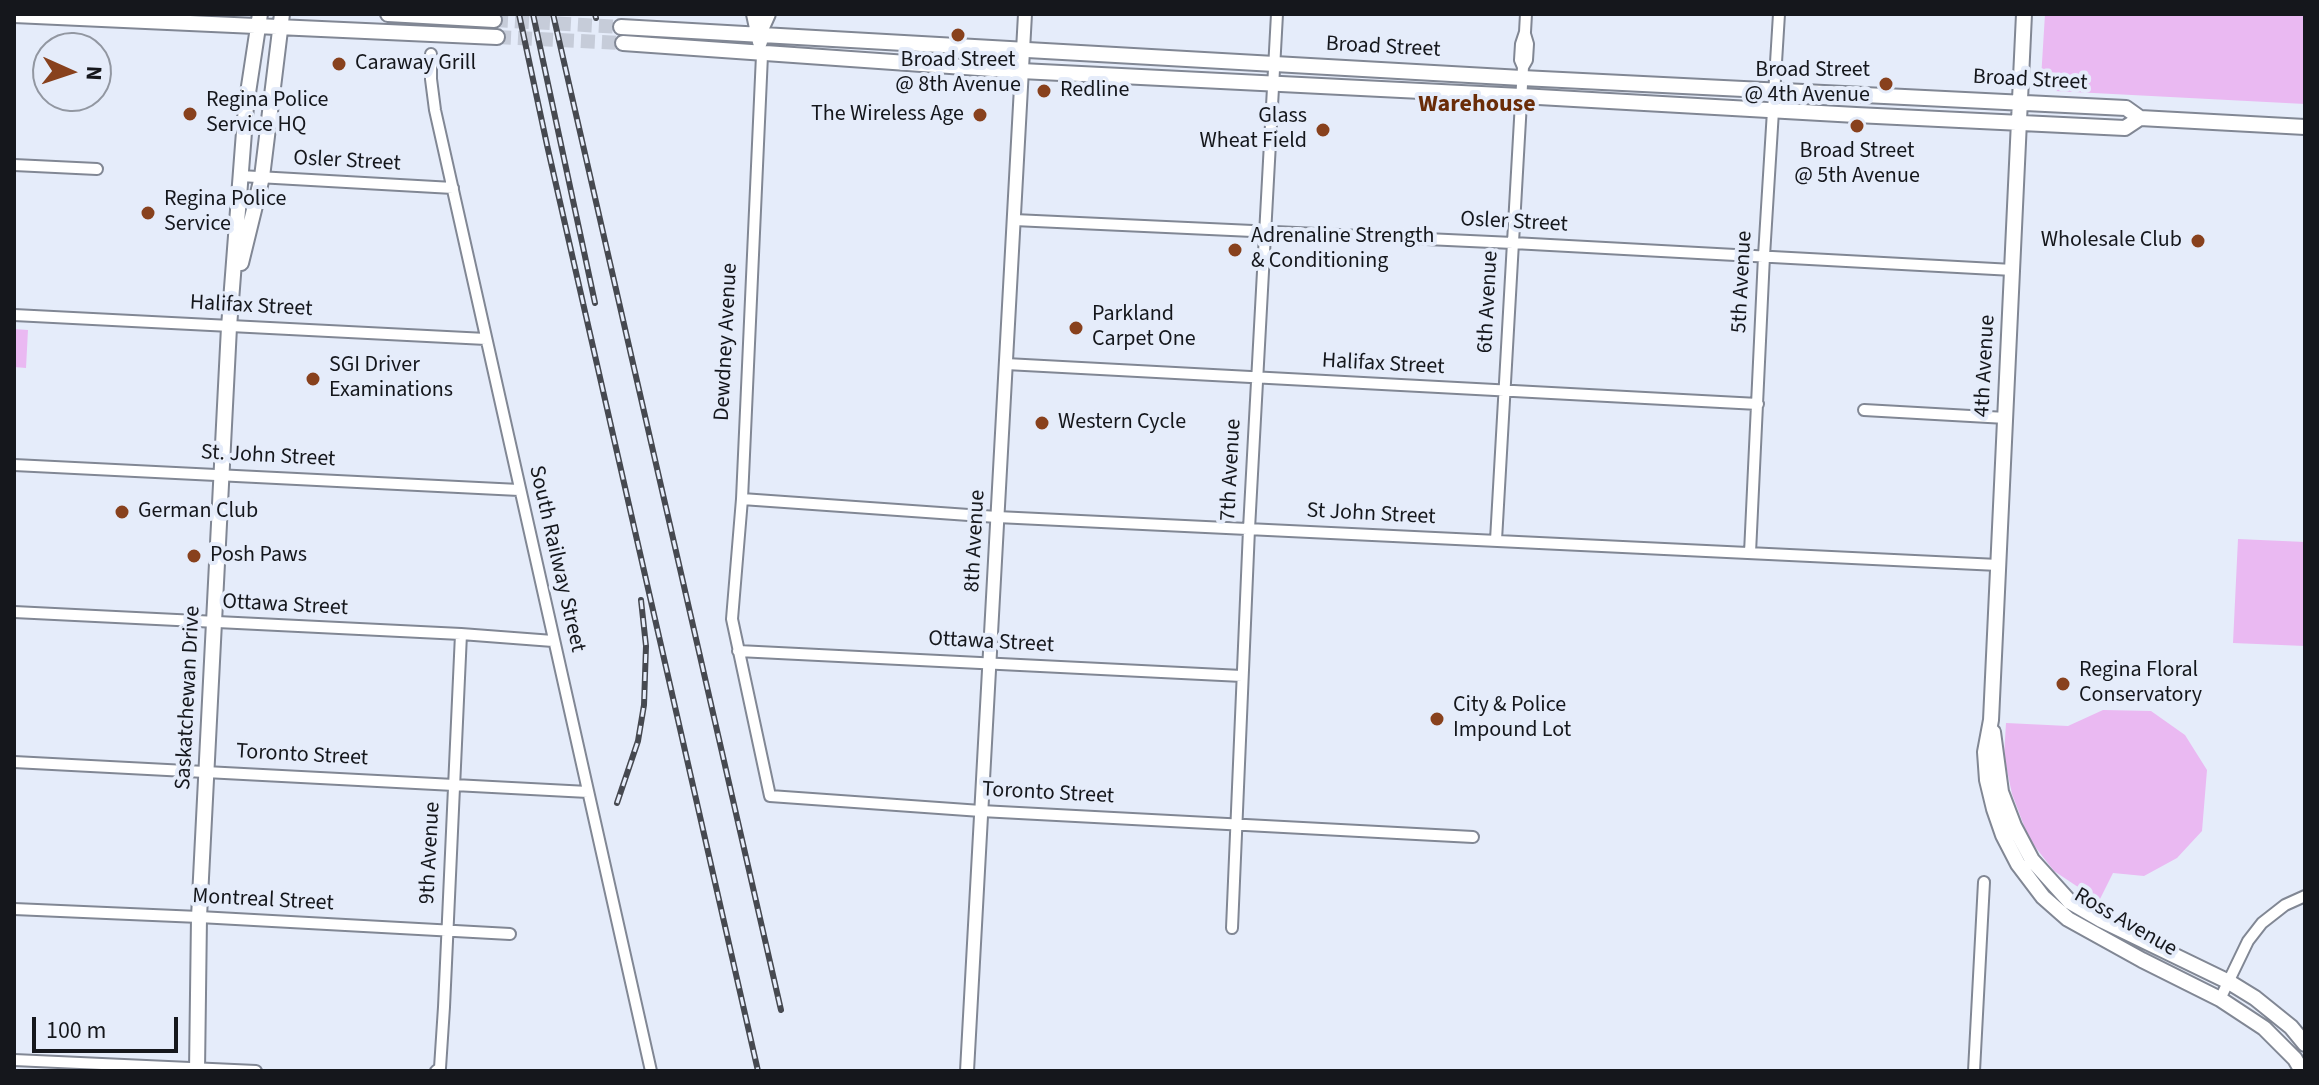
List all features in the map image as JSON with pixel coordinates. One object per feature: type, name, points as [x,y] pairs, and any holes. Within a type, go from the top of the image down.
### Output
[{"type":"main road","points":[[388,14],[494,20]]},
{"type":"main road","name":"Dewdney Avenue","points":[[754,14],[762,55]]},
{"type":"main road","points":[[759,34],[768,14]]},
{"type":"main road","name":"4th Avenue","points":[[1991,720],[2024,14]]},
{"type":"main road","points":[[14,15],[281,21],[497,37]]},
{"type":"main road","name":"Saskatchewan Drive","points":[[197,1070],[199,917],[229,327],[246,106],[260,21]]},
{"type":"main road","name":"Saskatchewan Drive","points":[[229,327],[243,250],[262,177],[281,21]]},
{"type":"main road","name":"Broad Street","points":[[621,27],[1274,63],[1522,72],[1774,91],[2126,108],[2140,118],[2305,127]]},
{"type":"main road","name":"Broad Street","points":[[623,43],[1021,71],[1772,111],[2125,128],[2140,118]]},
{"type":"main road","name":"Ross Avenue","points":[[1991,720],[2001,792],[2032,860],[2049,881],[2070,902],[2101,920],[2229,982],[2255,998],[2291,1027],[2305,1044]]},
{"type":"main road","name":"Ross Avenue","points":[[1991,720],[1985,752],[1994,809],[2018,864],[2043,897],[2068,919],[2220,999],[2264,1028],[2295,1059],[2302,1071]]},
{"type":"street","name":"8th Avenue","points":[[967,1071],[1025,14]]},
{"type":"street","name":"7th Avenue","points":[[1232,928],[1249,529],[1277,14]]},
{"type":"street","name":"6th Avenue","points":[[1496,540],[1522,72],[1528,44],[1526,14]]},
{"type":"street","name":"5th Avenue","points":[[1750,553],[1779,14]]},
{"type":"street","name":"South Railway Street","points":[[431,54],[435,110],[651,1071]]},
{"type":"street","name":"Dewdney Avenue","points":[[738,651],[732,619],[742,499],[762,55]]},
{"type":"street","points":[[14,165],[97,169]]},
{"type":"street","name":"Osler Street","points":[[240,176],[453,188]]},
{"type":"street","name":"Osler Street","points":[[1014,220],[2013,270]]},
{"type":"street","name":"Halifax Street","points":[[14,315],[486,339]]},
{"type":"street","name":"Halifax Street","points":[[1006,364],[1758,404]]},
{"type":"street","points":[[1864,410],[2006,418]]},
{"type":"street","name":"St. John Street","points":[[14,465],[519,490]]},
{"type":"street","name":"St John Street","points":[[742,499],[997,517],[1998,565]]},
{"type":"street","name":"Ottawa Street","points":[[14,612],[553,641]]},
{"type":"street","name":"9th Avenue","points":[[436,1071],[440,1068],[461,634]]},
{"type":"street","name":"Ottawa Street","points":[[738,651],[1242,676]]},
{"type":"street","name":"Toronto Street","points":[[738,651],[770,796],[981,811],[1473,837]]},
{"type":"street","name":"Toronto Street","points":[[14,762],[588,792]]},
{"type":"street","points":[[1974,1071],[1984,882]]},
{"type":"street","points":[[2220,999],[2248,941],[2262,923],[2285,905],[2305,896]]},
{"type":"street","name":"Montreal Street","points":[[14,909],[510,934]]},
{"type":"street","points":[[14,1060],[256,1071]]},
{"type":"shaded area","points":[[2045,14],[2305,14],[2305,104],[2055,91],[2041,79]]},
{"type":"shaded area","points":[[14,329],[28,330],[26,368],[14,367]]},
{"type":"shaded area","points":[[2238,539],[2305,542],[2305,646],[2233,643]]},
{"type":"shaded area","points":[[2103,710],[2151,711],[2185,735],[2207,770],[2202,831],[2177,858],[2144,876],[2113,873],[2099,901],[2054,871],[2029,839],[2012,794],[2004,756],[2006,723],[2068,726]]},
{"type":"tunnel","points":[[494,20],[621,27]]},
{"type":"tunnel","points":[[497,37],[623,43]]},
{"type":"railway","points":[[519,14],[758,1071]]},
{"type":"railway","points":[[533,14],[595,303]]},
{"type":"railway","points":[[553,14],[781,1010]]},
{"type":"railway","points":[[595,14],[596,18]]},
{"type":"railway","points":[[617,803],[638,741],[644,705],[646,646],[641,600]]},
{"type":"place","name":"Broad Street @ 8th Avenue","points":[[958,35]]},
{"type":"place","name":"Caraway Grill","points":[[339,64]]},
{"type":"place","name":"Broad Street @ 4th Avenue","points":[[1886,84]]},
{"type":"place","name":"Redline","points":[[1044,91]]},
{"type":"place","name":"Regina Police Service HQ","points":[[190,114]]},
{"type":"place","name":"The Wireless Age","points":[[980,115]]},
{"type":"place","name":"Broad Street @ 5th Avenue","points":[[1857,126]]},
{"type":"place","name":"Glass Wheat Field","points":[[1323,130]]},
{"type":"place","name":"Regina Police Service","points":[[148,213]]},
{"type":"place","name":"Wholesale Club","points":[[2198,241]]},
{"type":"place","name":"Adrenaline Strength & Conditioning","points":[[1235,250]]},
{"type":"place","name":"Parkland Carpet One","points":[[1076,328]]},
{"type":"place","name":"SGI Driver Examinations","points":[[313,379]]},
{"type":"place","name":"Western Cycle","points":[[1042,423]]},
{"type":"place","name":"German Club","points":[[122,512]]},
{"type":"place","name":"Posh Paws","points":[[194,556]]},
{"type":"place","name":"Regina Floral Conservatory","points":[[2063,684]]},
{"type":"place","name":"City & Police Impound Lot","points":[[1437,719]]},
{"type":"district","name":"Warehouse","points":[[1477,106]]}]
